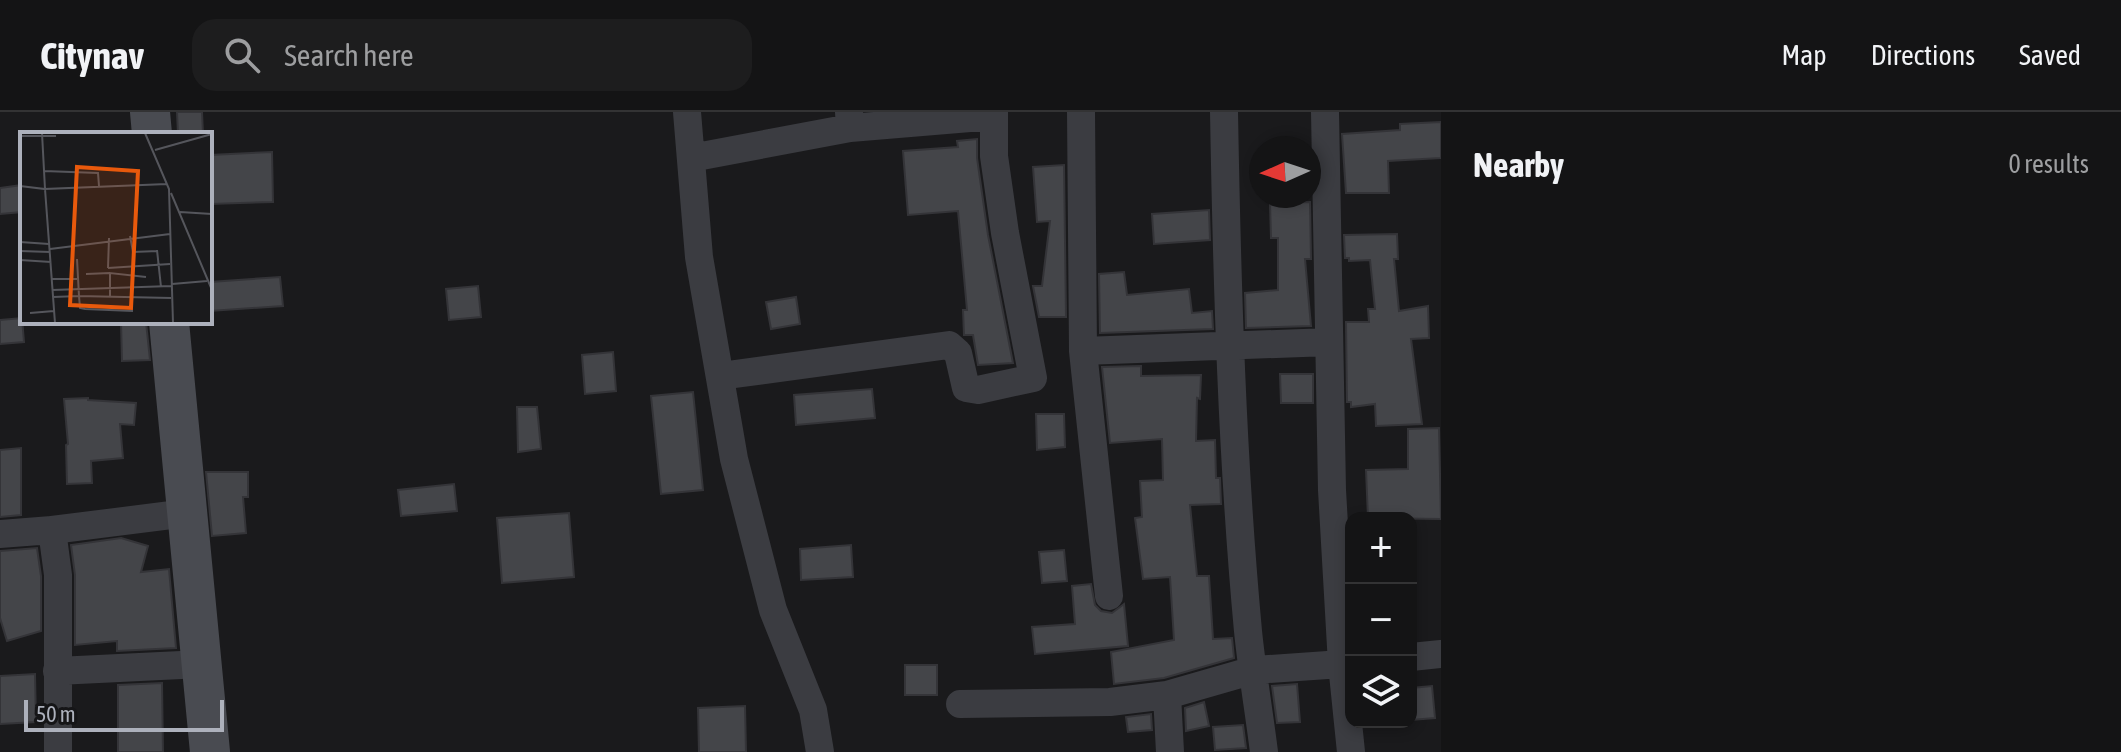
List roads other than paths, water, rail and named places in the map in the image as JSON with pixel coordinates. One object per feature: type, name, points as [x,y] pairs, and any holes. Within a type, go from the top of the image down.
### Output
[{"type":"street","points":[[150,112],[152,132]]},
{"type":"street","points":[[687,112],[699,257],[734,459],[773,610],[813,710],[820,752]]},
{"type":"street","points":[[1081,112],[1083,351],[1109,596]]},
{"type":"street","points":[[1224,112],[1237,478],[1249,634],[1264,752]]},
{"type":"street","points":[[1325,112],[1332,490],[1346,656]]},
{"type":"street","points":[[691,158],[849,120],[994,114],[994,156],[1005,233],[1033,378],[978,390],[966,388],[958,353],[949,345],[720,376]]},
{"type":"street","points":[[169,324],[210,752]]},
{"type":"street","points":[[1083,351],[1329,342]]},
{"type":"street","points":[[0,534],[187,513]]},
{"type":"street","points":[[52,530],[58,575],[58,752]]},
{"type":"street","points":[[1417,656],[1441,654]]},
{"type":"street","points":[[960,704],[1110,702],[1167,695],[1254,670],[1345,663]]},
{"type":"street","points":[[57,671],[202,664]]},
{"type":"street","points":[[1167,695],[1170,752]]},
{"type":"street","points":[[1350,728],[1351,752]]}]
